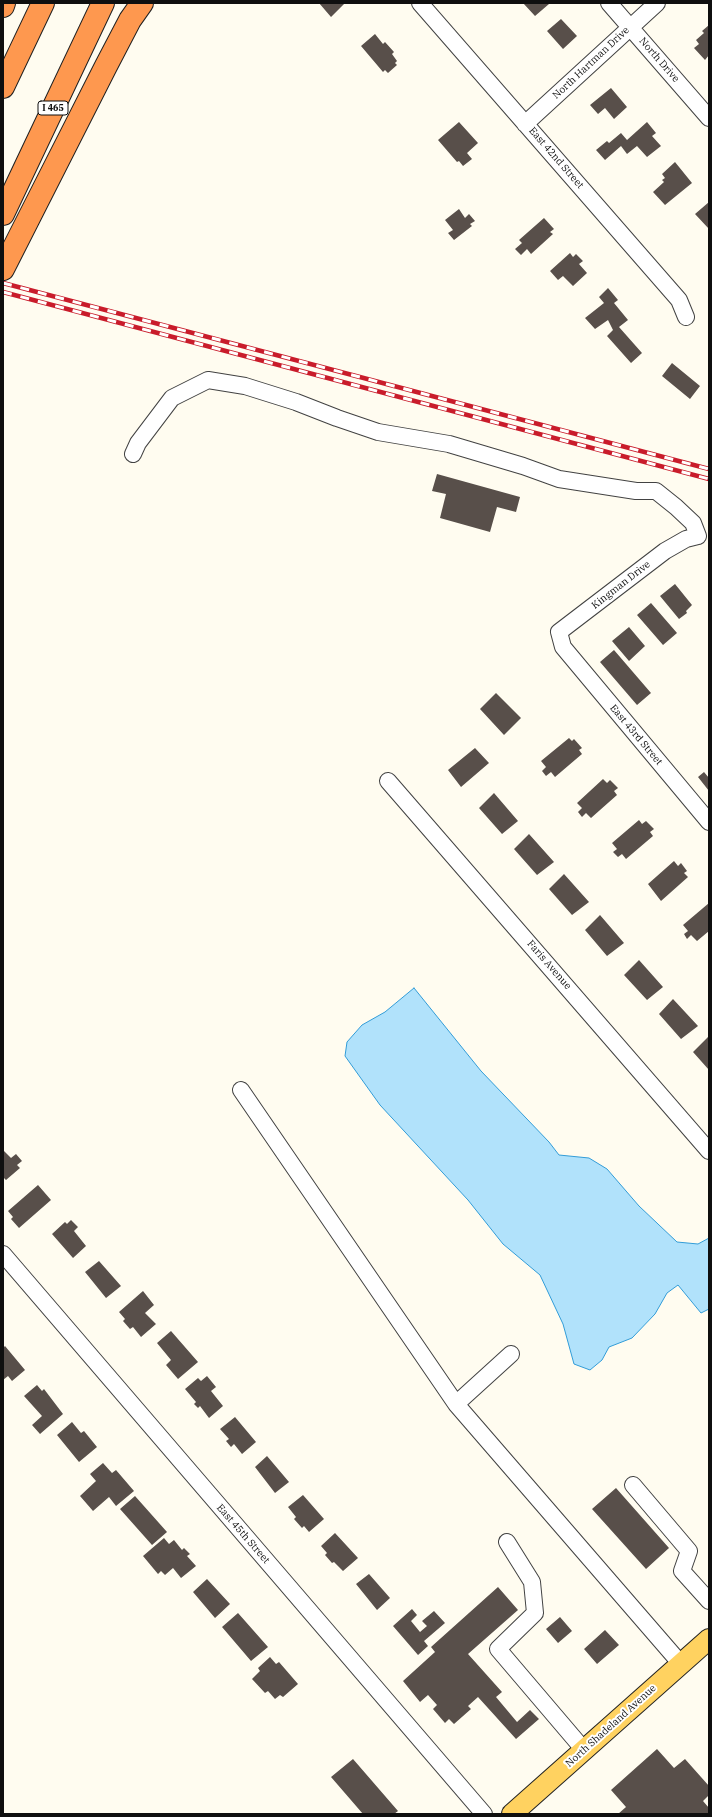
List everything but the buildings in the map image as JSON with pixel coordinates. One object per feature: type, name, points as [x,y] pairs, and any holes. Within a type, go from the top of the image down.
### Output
[{"type":"highway","points":[[3,87],[43,3]]},
{"type":"highway","name":"I 465","points":[[3,214],[103,3]]},
{"type":"highway","points":[[3,269],[109,60],[130,20],[142,3]]},
{"type":"main road","name":"North Shadeland Avenue","points":[[512,1814],[681,1664],[707,1645]]},
{"type":"street","name":"East 42nd Street","points":[[420,3],[679,300],[686,317]]},
{"type":"street","name":"North Drive","points":[[609,3],[709,118]]},
{"type":"street","name":"North Hartman Drive","points":[[526,124],[657,3]]},
{"type":"street","name":"Kingman Drive","points":[[133,454],[138,443],[172,398],[208,380],[245,386],[296,402],[378,432],[449,444],[559,478],[636,491],[656,491],[693,523],[698,536],[686,539],[665,551],[559,632],[563,647]]},
{"type":"street","name":"East 43rd Street","points":[[563,647],[709,822]]},
{"type":"street","name":"Faris Avenue","points":[[388,781],[709,1151]]},
{"type":"street","points":[[241,1090],[456,1404],[681,1664]]},
{"type":"street","name":"East 45th Street","points":[[3,1254],[484,1814]]},
{"type":"street","points":[[456,1404],[512,1354]]},
{"type":"street","points":[[632,1486],[689,1552],[682,1571],[709,1601]]},
{"type":"street","points":[[507,1542],[532,1582],[535,1613],[498,1649],[584,1750]]},
{"type":"water","points":[[414,988],[481,1071],[549,1142],[559,1155],[589,1158],[607,1169],[639,1206],[677,1242],[698,1244],[709,1238],[709,1309],[701,1313],[678,1285],[667,1293],[655,1314],[632,1338],[609,1347],[602,1360],[590,1370],[574,1364],[563,1324],[540,1275],[503,1244],[468,1200],[380,1105],[345,1056],[347,1042],[362,1025],[385,1012]]},
{"type":"railway","points":[[3,283],[709,469]]},
{"type":"railway","points":[[3,292],[709,479]]}]
